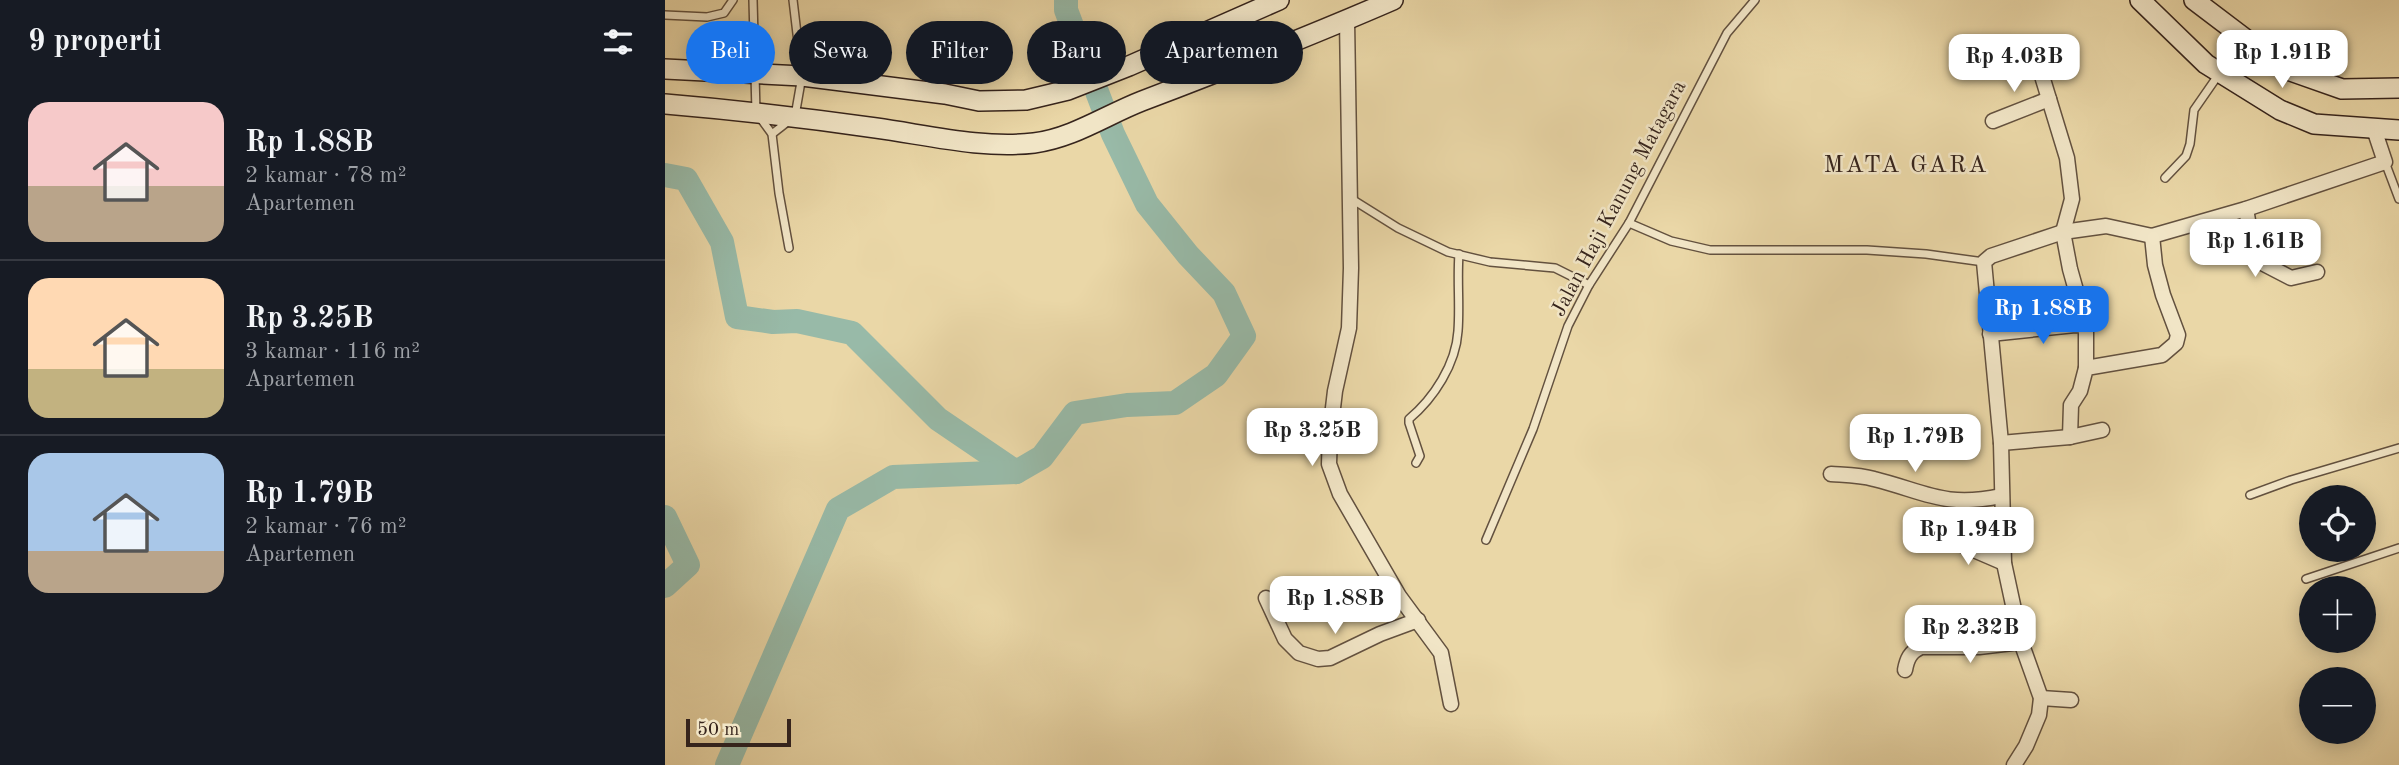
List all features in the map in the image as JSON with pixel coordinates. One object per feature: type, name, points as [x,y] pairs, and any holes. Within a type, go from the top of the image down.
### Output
[{"type":"main road","points":[[866,84],[979,101],[1026,100],[1068,90],[1129,66],[1279,0]]},
{"type":"main road","points":[[665,104],[756,111],[997,145],[1057,139],[1393,0]]},
{"type":"main road","points":[[2140,0],[2206,64],[2280,110],[2314,124],[2399,130]]},
{"type":"main road","points":[[2194,0],[2285,69],[2342,89],[2399,88]]},
{"type":"main road","points":[[665,69],[686,70]]},
{"type":"street","points":[[1347,20],[1349,328],[1335,391],[1329,464],[1340,494],[1399,596],[1441,653],[1451,704]]},
{"type":"street","points":[[2035,53],[2063,138],[2073,199],[2063,232],[2086,326],[2086,368],[2080,391],[2071,405],[2070,437]]},
{"type":"street","points":[[1993,121],[2049,99]]},
{"type":"street","points":[[2014,765],[2026,746],[2039,715],[2041,698],[2021,642],[2004,563],[2001,443],[1984,262],[1991,256],[2063,232],[2113,226],[2152,236],[2246,209],[2385,162],[2374,129]]},
{"type":"street","points":[[2246,209],[2253,249],[2264,264],[2291,278],[2317,272]]},
{"type":"street","points":[[2086,368],[2162,355],[2176,343],[2178,335],[2162,295],[2152,236]]},
{"type":"street","points":[[1990,334],[2086,326]]},
{"type":"street","points":[[2001,443],[2070,437],[2102,430]]},
{"type":"street","points":[[1831,474],[1873,478],[1955,502],[2001,496]]},
{"type":"street","points":[[1946,538],[2004,563]]},
{"type":"street","points":[[1266,598],[1285,639],[1299,653],[1318,659],[1330,658],[1380,634],[1419,620]]},
{"type":"street","points":[[1905,670],[1906,661],[1913,651],[1921,647],[1979,647],[2021,642]]},
{"type":"street","points":[[2041,698],[2071,700]]},
{"type":"lane","points":[[665,15],[706,17],[724,13],[733,0]]},
{"type":"lane","points":[[753,0],[754,21]]},
{"type":"lane","points":[[793,0],[795,21]]},
{"type":"lane","name":"Jalan Haji Kanung Matagara","points":[[1486,540],[1533,429],[1568,326],[1589,285],[1629,223],[1727,33],[1755,0]]},
{"type":"lane","points":[[2165,178],[2186,156],[2194,110],[2219,74]]},
{"type":"lane","points":[[755,84],[756,111],[772,134],[789,248]]},
{"type":"lane","points":[[772,134],[795,116],[801,84]]},
{"type":"lane","points":[[2385,162],[2399,199]]},
{"type":"lane","points":[[1349,198],[1398,228],[1448,252],[1490,262],[1555,268],[1589,285]]},
{"type":"lane","points":[[1629,223],[1671,241],[1710,250],[1867,250],[1947,256],[1984,262]]},
{"type":"lane","points":[[1416,463],[1420,456],[1409,419],[1435,392],[1454,355],[1458,331],[1459,254]]},
{"type":"lane","points":[[2250,495],[2399,448]]},
{"type":"lane","points":[[2315,576],[2399,548]]},
{"type":"waterway","points":[[665,175],[686,179],[722,242],[737,317],[773,322],[797,321],[852,333],[938,419],[1016,472],[1042,457],[1075,413],[1127,405],[1175,403],[1216,375],[1244,336],[1224,293],[1188,255],[1147,204],[1113,134],[1066,10],[1066,0]]},
{"type":"waterway","points":[[727,765],[838,509],[893,477],[1016,472]]},
{"type":"waterway","points":[[665,517],[688,565],[665,586]]},
{"type":"district","name":"MATA GARA","points":[[1906,164]]}]
